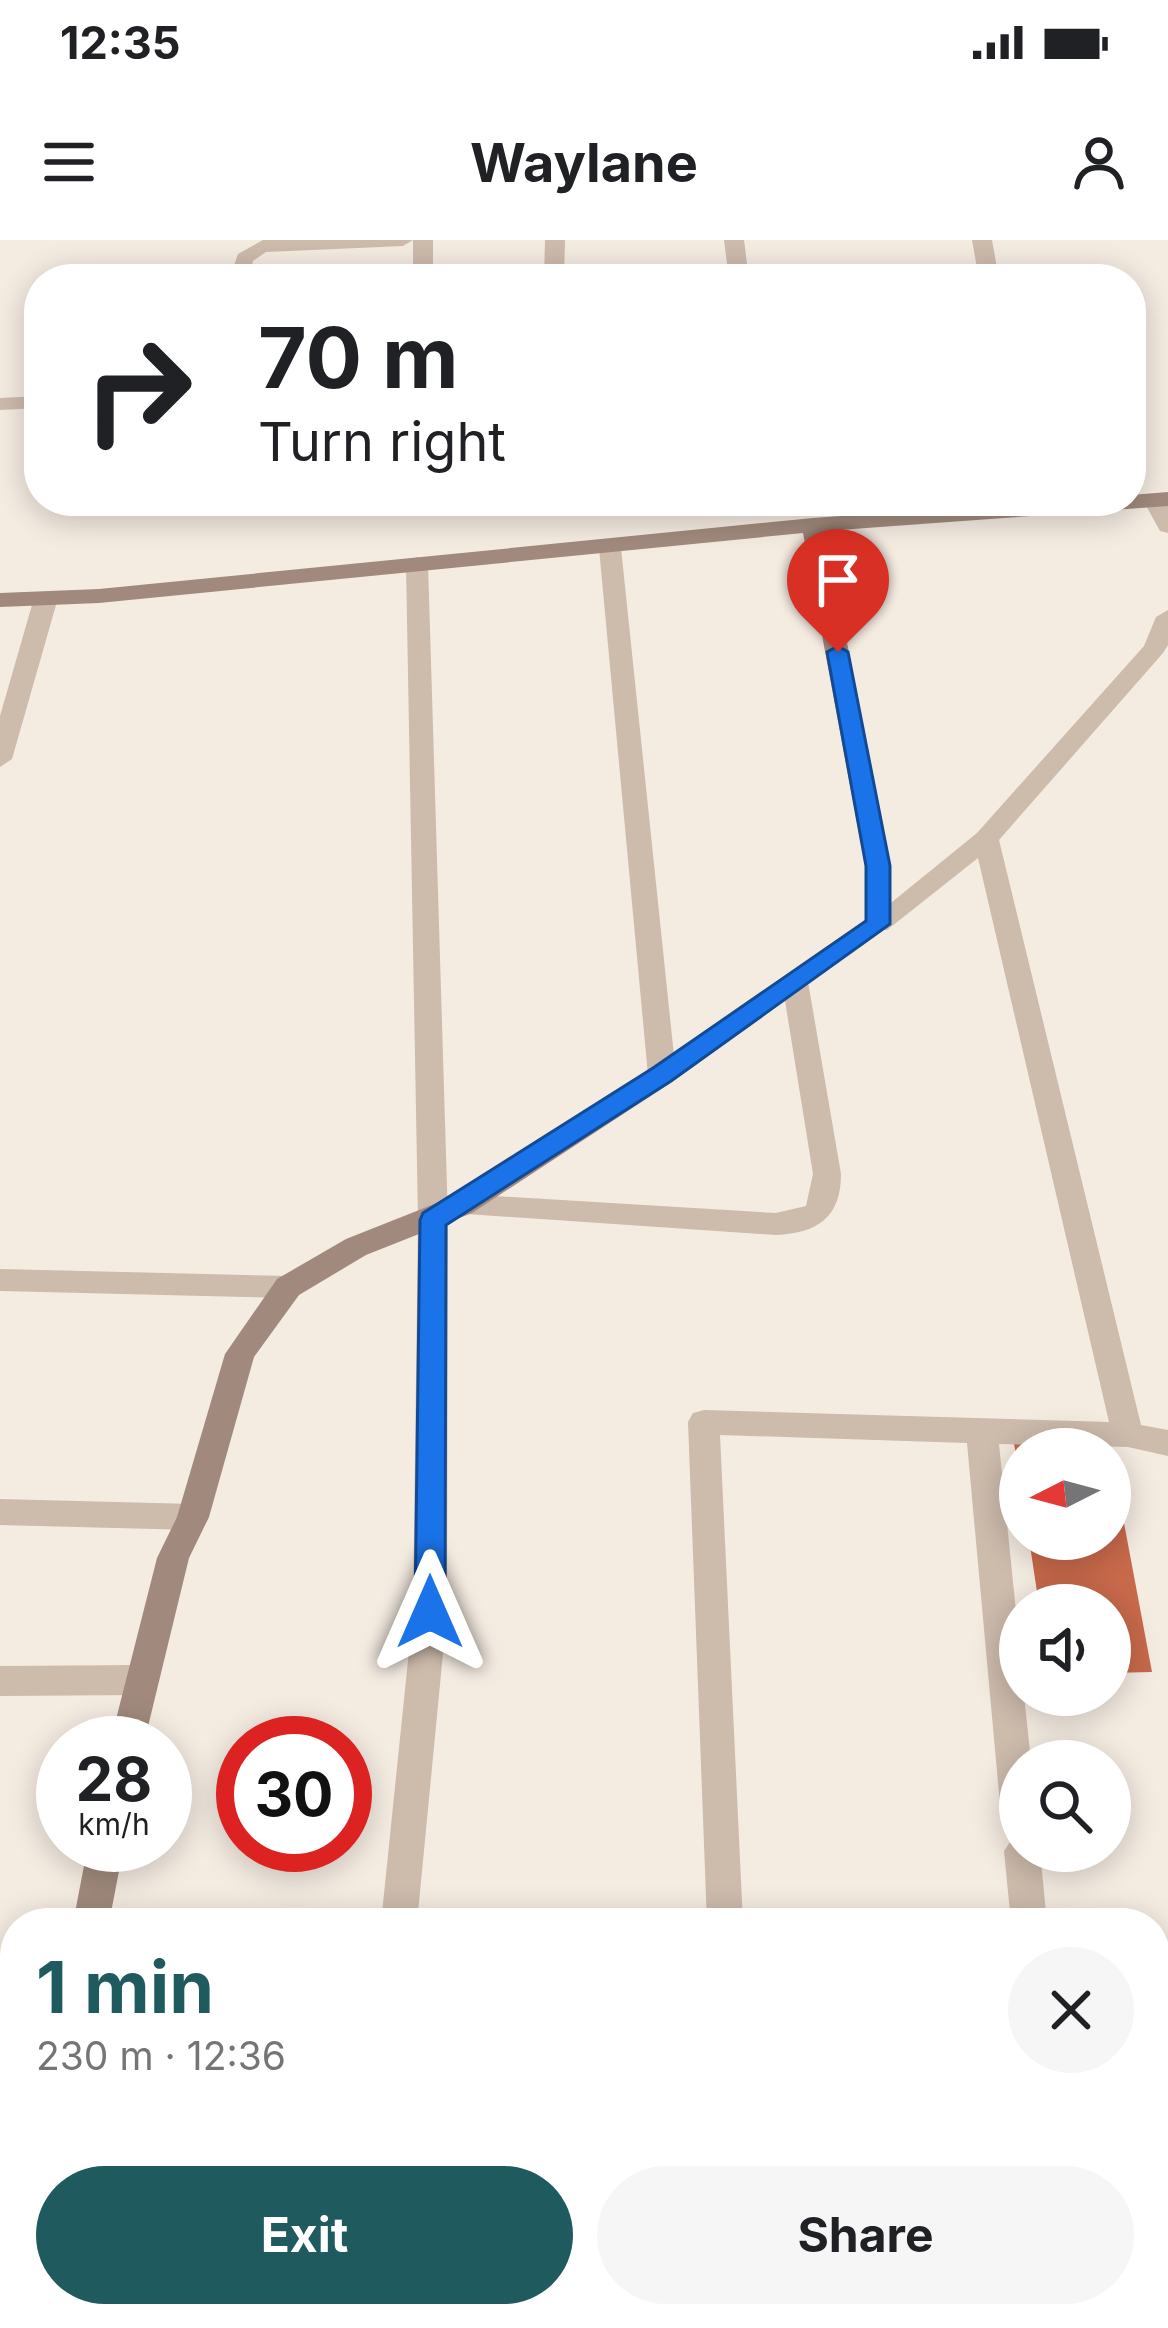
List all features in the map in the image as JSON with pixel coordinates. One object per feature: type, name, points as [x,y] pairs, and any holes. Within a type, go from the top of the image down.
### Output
[{"type":"street","points":[[239,264],[248,252],[285,242],[403,240]]},
{"type":"street","points":[[1161,500],[1168,526]]},
{"type":"street","points":[[0,600],[929,516]]},
{"type":"street","points":[[813,524],[878,866],[878,924]]},
{"type":"street","points":[[610,548],[662,1075]]},
{"type":"street","points":[[400,1908],[430,1612],[433,1220],[417,564]]},
{"type":"street","points":[[0,759],[46,598]]},
{"type":"street","points":[[132,1716],[172,1558],[193,1517],[240,1354],[288,1287],[356,1247],[462,1205],[662,1075],[878,924],[986,839],[1155,647],[1168,617]]},
{"type":"street","points":[[986,839],[1126,1428]]},
{"type":"street","points":[[462,1205],[776,1224],[805,1224],[819,1216],[828,1200],[827,1174],[795,982]]},
{"type":"street","points":[[0,1280],[288,1287]]},
{"type":"street","points":[[724,1908],[704,1422],[999,1431]]},
{"type":"street","points":[[982,1431],[1012,1740]]},
{"type":"street","points":[[1131,1436],[1168,1442]]},
{"type":"street","points":[[0,1512],[193,1517]]},
{"type":"street","points":[[0,1681],[139,1680]]},
{"type":"street","points":[[94,1908],[101,1872]]},
{"type":"street","points":[[1024,1872],[1028,1908]]},
{"type":"building","points":[[1032,1560],[1131,1560],[1152,1672],[1131,1672],[1131,1584],[1036,1584]]},
{"type":"route","points":[[430,1612],[433,1220],[662,1075],[878,924],[878,866],[838,652]]}]
